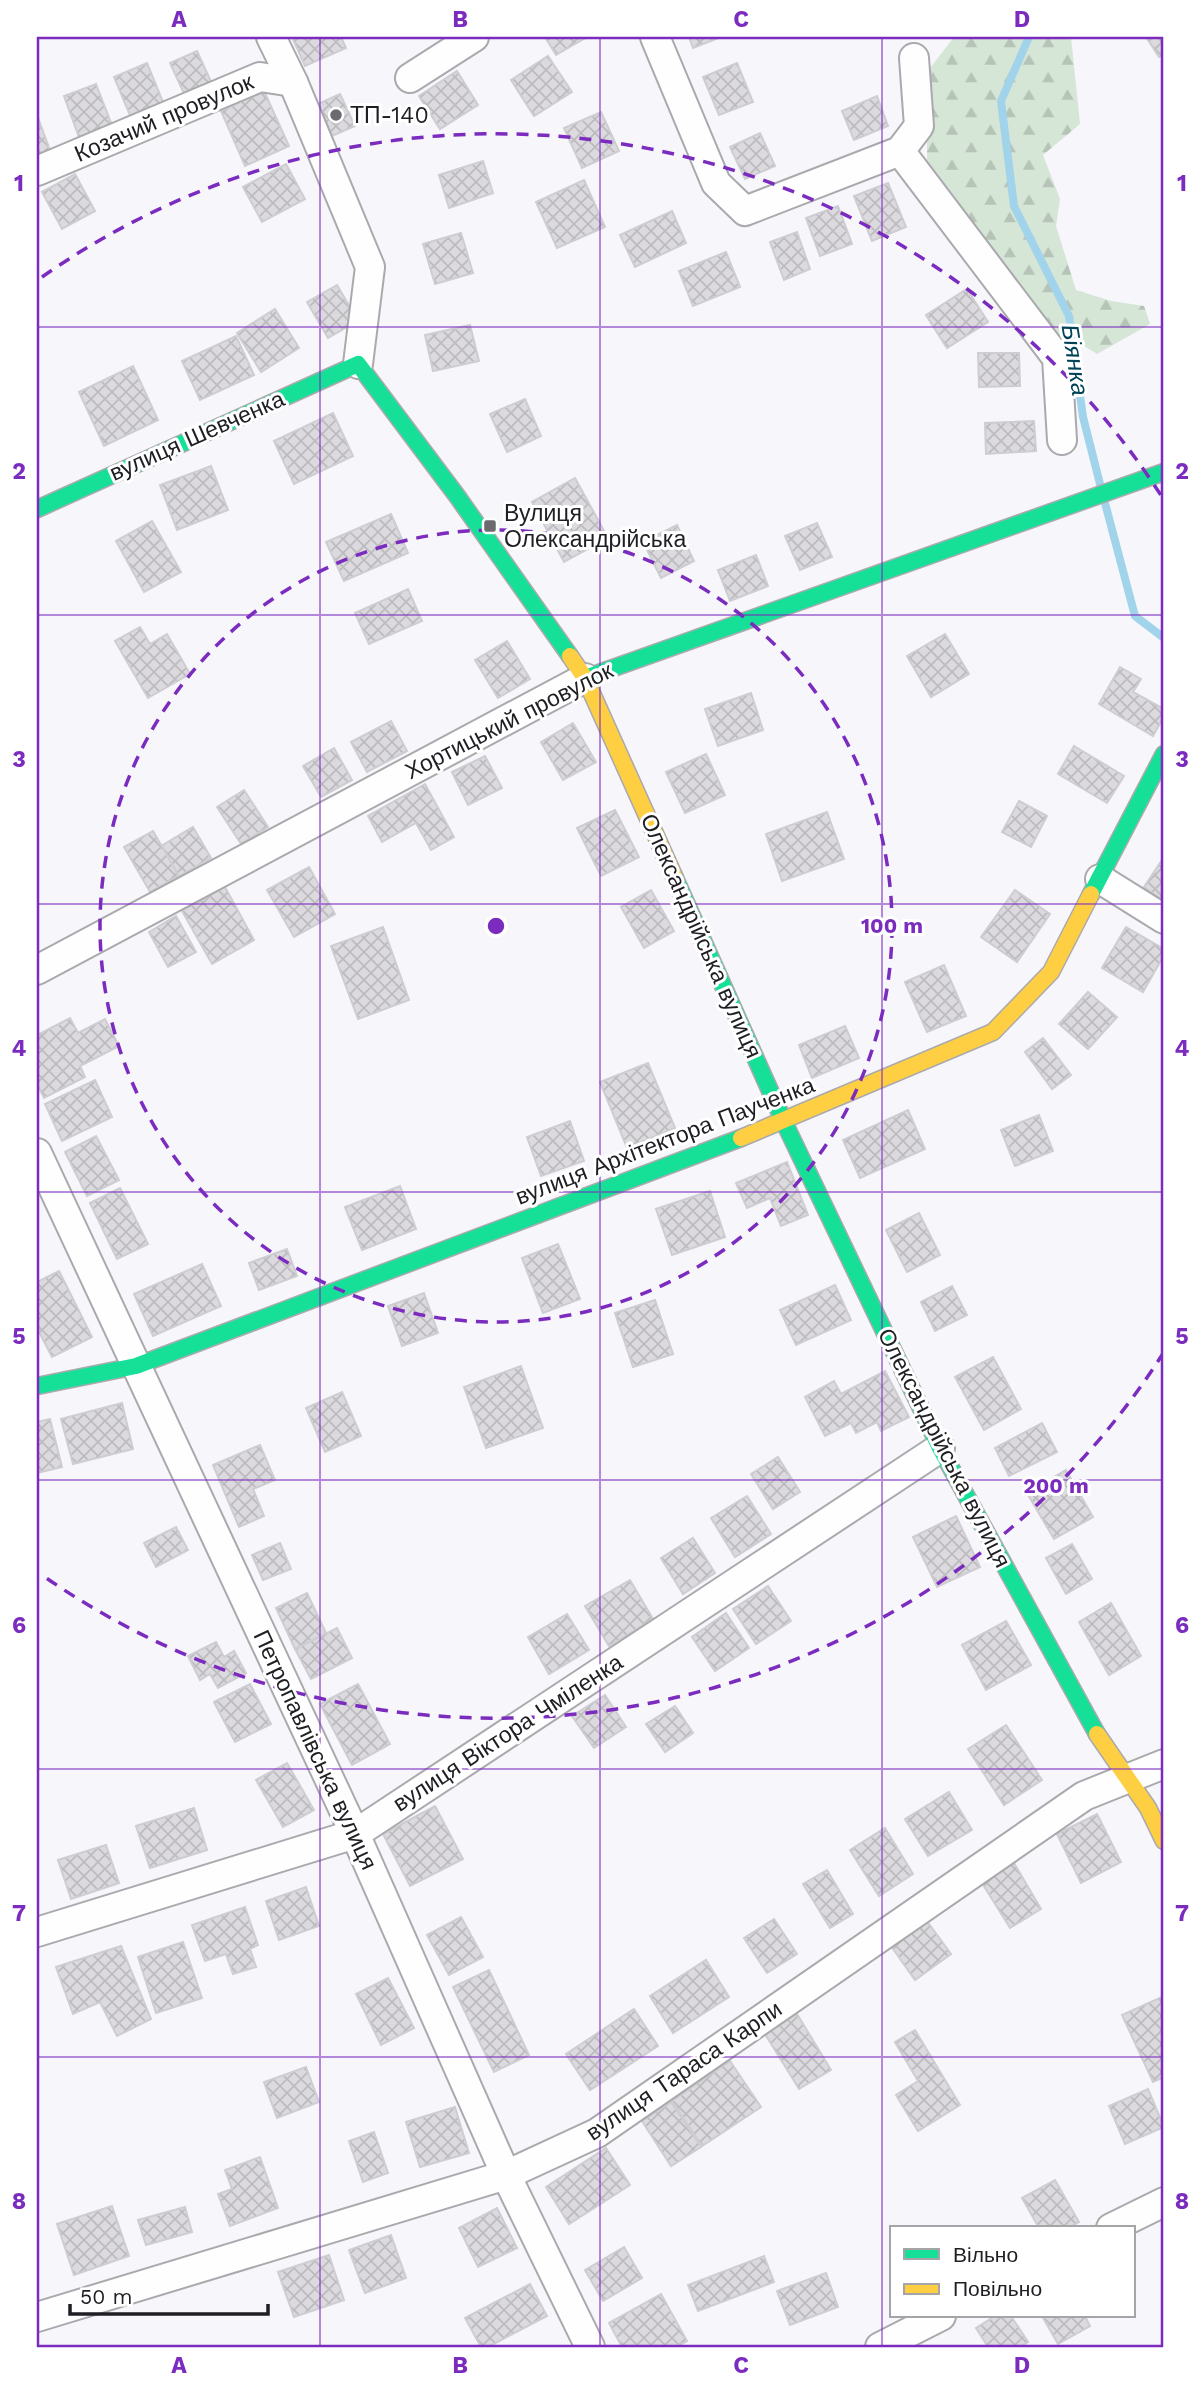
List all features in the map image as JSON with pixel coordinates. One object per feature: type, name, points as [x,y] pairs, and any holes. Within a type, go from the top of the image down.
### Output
[{"type":"street","points":[[271,37],[293,82],[370,267],[358,364]]},
{"type":"street","points":[[410,78],[474,37]]},
{"type":"street","points":[[655,37],[716,183],[746,211],[900,151],[919,126],[914,58]]},
{"type":"street","name":"Козачий провулок","points":[[37,171],[260,77],[293,82]]},
{"type":"street","points":[[900,151],[1057,358],[1062,440]]},
{"type":"street","name":"вулиця Шевченка","points":[[37,509],[358,364]]},
{"type":"street","name":"Олександрійська вулиця","points":[[358,364],[457,496],[585,678],[784,1122],[940,1448],[1104,1746],[1148,1808],[1164,1842]]},
{"type":"street","name":"Хортицький провулок","points":[[37,970],[585,678],[1164,471]]},
{"type":"street","name":"вулиця Архітектора Паученка","points":[[37,1386],[136,1366],[784,1122],[993,1032],[1051,972],[1164,754]]},
{"type":"street","points":[[1100,879],[1164,919]]},
{"type":"street","name":"Петропавлівська вулиця","points":[[37,1153],[355,1834],[506,2175],[590,2347]]},
{"type":"street","name":"вулиця Віктора Чміленка","points":[[37,1932],[355,1834],[940,1448]]},
{"type":"street","name":"вулиця Тараса Карпи","points":[[37,2317],[506,2175],[597,2133],[1084,1796],[1164,1764]]},
{"type":"street","points":[[1115,2226],[1164,2202]]},
{"type":"street","points":[[880,2347],[937,2318]]},
{"type":"green space","points":[[954,37],[1071,37],[1080,124],[1043,155],[1060,199],[1056,226],[1076,290],[1111,301],[1144,306],[1150,324],[1097,354],[1065,334],[1048,336],[927,164],[927,72]]},
{"type":"building","points":[[292,37],[341,37],[346,48],[305,66]]},
{"type":"building","points":[[545,37],[587,37],[556,55]]},
{"type":"building","points":[[689,37],[721,37],[693,48]]},
{"type":"building","points":[[1146,37],[1164,37],[1164,54],[1159,57]]},
{"type":"building","points":[[197,51],[213,86],[186,98],[170,63]]},
{"type":"building","points":[[548,56],[572,92],[534,116],[511,80]]},
{"type":"building","points":[[147,63],[165,107],[132,120],[114,77]]},
{"type":"building","points":[[737,63],[753,102],[719,115],[703,77]]},
{"type":"building","points":[[457,71],[478,105],[440,129],[419,96]]},
{"type":"building","points":[[96,84],[113,128],[80,140],[64,96]]},
{"type":"building","points":[[264,91],[289,146],[245,166],[221,111]]},
{"type":"building","name":"ТП-140","points":[[340,94],[355,126],[332,136],[318,104]]},
{"type":"building","points":[[877,96],[888,126],[854,140],[842,111]]},
{"type":"building","points":[[601,112],[619,151],[582,168],[564,128]]},
{"type":"building","points":[[37,115],[52,156],[37,161]]},
{"type":"building","points":[[760,133],[775,166],[745,179],[730,147]]},
{"type":"building","points":[[483,161],[493,193],[449,208],[439,175]]},
{"type":"building","points":[[286,164],[305,199],[262,222],[243,187]]},
{"type":"building","points":[[75,174],[95,211],[62,229],[42,192]]},
{"type":"building","points":[[584,180],[605,227],[557,248],[536,202]]},
{"type":"building","points":[[888,183],[906,227],[872,241],[854,196]]},
{"type":"building","points":[[838,206],[852,244],[820,256],[806,218]]},
{"type":"building","points":[[672,211],[686,243],[635,267],[620,235]]},
{"type":"building","points":[[797,232],[810,269],[784,280],[770,242]]},
{"type":"building","points":[[461,233],[473,273],[435,284],[423,244]]},
{"type":"building","points":[[726,252],[740,287],[693,306],[679,271]]},
{"type":"building","points":[[337,285],[358,321],[328,338],[307,302]]},
{"type":"building","points":[[967,289],[988,322],[947,348],[926,315]]},
{"type":"building","points":[[275,309],[299,348],[261,372],[237,333]]},
{"type":"building","points":[[470,325],[479,361],[433,371],[425,335]]},
{"type":"building","points":[[236,336],[254,375],[200,400],[182,361]]},
{"type":"building","points":[[978,353],[1019,353],[1020,386],[979,387]]},
{"type":"building","points":[[133,366],[158,420],[104,446],[79,392]]},
{"type":"building","points":[[525,399],[541,436],[507,452],[490,414]]},
{"type":"building","points":[[333,413],[353,456],[294,484],[274,441]]},
{"type":"building","points":[[1034,421],[1036,451],[986,454],[985,423]]},
{"type":"building","points":[[211,466],[228,510],[177,530],[160,485]]},
{"type":"building","points":[[575,478],[608,538],[564,562],[532,502]]},
{"type":"building","points":[[391,514],[408,553],[344,581],[326,542]]},
{"type":"building","points":[[152,521],[181,572],[144,592],[116,541]]},
{"type":"building","points":[[817,523],[832,557],[800,570],[785,536]]},
{"type":"building","points":[[677,525],[694,561],[661,578],[643,542]]},
{"type":"building","points":[[756,555],[768,586],[730,601],[718,570]]},
{"type":"building","points":[[408,589],[422,621],[369,644],[355,613]]},
{"type":"building","points":[[140,627],[150,644],[167,634],[190,674],[148,698],[115,641]]},
{"type":"building","points":[[945,634],[969,674],[931,697],[907,656]]},
{"type":"building","points":[[507,641],[530,679],[498,698],[475,660]]},
{"type":"building","points":[[1120,667],[1141,679],[1133,692],[1164,709],[1164,716],[1153,736],[1099,704]]},
{"type":"building","points":[[751,693],[763,730],[718,746],[705,709]]},
{"type":"building","points":[[391,721],[407,751],[367,772],[351,742]]},
{"type":"building","points":[[573,723],[596,762],[563,780],[541,742]]},
{"type":"building","points":[[1074,746],[1124,776],[1107,803],[1058,774]]},
{"type":"building","points":[[334,748],[352,780],[321,797],[303,766]]},
{"type":"building","points":[[706,754],[725,795],[685,813],[666,772]]},
{"type":"building","points":[[485,756],[502,788],[468,805],[452,772]]},
{"type":"building","points":[[425,784],[454,837],[431,850],[416,823],[382,842],[368,816]]},
{"type":"building","points":[[244,790],[268,827],[241,844],[217,807]]},
{"type":"building","points":[[1019,801],[1047,816],[1031,847],[1002,832]]},
{"type":"building","points":[[615,810],[639,857],[601,876],[577,828]]},
{"type":"building","points":[[827,812],[844,859],[782,881],[766,834]]},
{"type":"building","points":[[193,827],[211,858],[179,876],[161,846]]},
{"type":"building","points":[[153,831],[179,876],[150,892],[124,847]]},
{"type":"building","points":[[1164,857],[1164,901],[1144,887]]},
{"type":"building","points":[[309,867],[335,914],[294,937],[267,890]]},
{"type":"building","points":[[225,887],[254,940],[212,964],[182,911]]},
{"type":"building","points":[[651,890],[674,931],[644,948],[621,907]]},
{"type":"building","points":[[1015,890],[1050,914],[1017,962],[981,937]]},
{"type":"building","points":[[176,916],[196,952],[168,967],[149,932]]},
{"type":"building","points":[[383,927],[409,1000],[358,1019],[331,946]]},
{"type":"building","points":[[1126,927],[1164,949],[1164,955],[1143,992],[1102,968]]},
{"type":"building","points":[[944,965],[966,1016],[927,1032],[905,982]]},
{"type":"building","points":[[1088,992],[1117,1017],[1088,1049],[1059,1024]]},
{"type":"building","points":[[70,1018],[78,1033],[105,1019],[119,1046],[80,1066],[85,1077],[44,1098],[37,1084],[37,1035]]},
{"type":"building","points":[[845,1026],[859,1058],[812,1078],[799,1045]]},
{"type":"building","points":[[1043,1038],[1071,1075],[1052,1089],[1025,1052]]},
{"type":"building","points":[[648,1063],[675,1128],[627,1148],[600,1082]]},
{"type":"building","points":[[95,1080],[112,1117],[62,1141],[45,1104]]},
{"type":"building","points":[[908,1110],[925,1149],[860,1178],[843,1140]]},
{"type":"building","points":[[1039,1115],[1053,1151],[1015,1166],[1001,1130]]},
{"type":"building","points":[[570,1121],[584,1161],[541,1176],[527,1137]]},
{"type":"building","points":[[96,1136],[119,1180],[87,1196],[65,1152]]},
{"type":"building","points":[[787,1162],[808,1215],[781,1226],[770,1198],[747,1208],[736,1183]]},
{"type":"building","points":[[400,1186],[416,1229],[362,1250],[345,1207]]},
{"type":"building","points":[[120,1188],[148,1244],[117,1259],[90,1203]]},
{"type":"building","points":[[710,1191],[725,1237],[672,1255],[656,1209]]},
{"type":"building","points":[[919,1213],[940,1255],[907,1272],[886,1230]]},
{"type":"building","points":[[558,1244],[580,1299],[543,1313],[522,1258]]},
{"type":"building","points":[[287,1249],[297,1276],[259,1290],[249,1263]]},
{"type":"building","points":[[202,1264],[221,1306],[153,1336],[134,1294]]},
{"type":"building","points":[[59,1271],[92,1337],[52,1357],[37,1328],[37,1282]]},
{"type":"building","points":[[835,1285],[851,1320],[796,1345],[780,1310]]},
{"type":"building","points":[[952,1286],[967,1315],[935,1331],[921,1302]]},
{"type":"building","points":[[424,1293],[438,1333],[402,1346],[388,1306]]},
{"type":"building","points":[[655,1300],[673,1354],[633,1367],[615,1313]]},
{"type":"building","points":[[993,1357],[1021,1409],[984,1430],[955,1377]]},
{"type":"building","points":[[521,1366],[543,1428],[486,1448],[464,1387]]},
{"type":"building","points":[[885,1371],[909,1417],[881,1431],[877,1422],[856,1433],[851,1423],[825,1436],[805,1397],[834,1381],[841,1394]]},
{"type":"building","points":[[342,1392],[361,1436],[325,1452],[306,1408]]},
{"type":"building","points":[[122,1403],[133,1449],[73,1464],[61,1419]]},
{"type":"building","points":[[50,1419],[62,1467],[37,1473],[37,1422]]},
{"type":"building","points":[[1042,1423],[1057,1452],[1009,1476],[995,1448]]},
{"type":"building","points":[[260,1445],[275,1480],[253,1489],[264,1516],[239,1527],[213,1465]]},
{"type":"building","points":[[778,1457],[800,1492],[773,1509],[751,1474]]},
{"type":"building","points":[[1066,1470],[1093,1517],[1054,1539],[1027,1493]]},
{"type":"building","points":[[747,1496],[771,1534],[735,1557],[711,1518]]},
{"type":"building","points":[[956,1516],[980,1567],[937,1587],[913,1537]]},
{"type":"building","points":[[176,1527],[188,1550],[156,1567],[144,1543]]},
{"type":"building","points":[[693,1538],[715,1573],[683,1594],[661,1558]]},
{"type":"building","points":[[280,1543],[291,1569],[263,1580],[252,1555]]},
{"type":"building","points":[[1072,1544],[1092,1579],[1066,1594],[1046,1558]]},
{"type":"building","points":[[630,1580],[653,1619],[609,1646],[585,1606]]},
{"type":"building","points":[[768,1586],[791,1621],[756,1644],[733,1609]]},
{"type":"building","points":[[307,1593],[326,1633],[295,1649],[276,1608]]},
{"type":"building","points":[[1111,1603],[1141,1656],[1109,1675],[1079,1622]]},
{"type":"building","points":[[726,1613],[749,1648],[715,1671],[692,1637]]},
{"type":"building","points":[[567,1614],[589,1650],[549,1674],[528,1637]]},
{"type":"building","points":[[1006,1621],[1031,1665],[986,1690],[962,1645]]},
{"type":"building","points":[[337,1628],[352,1658],[311,1679],[295,1649]]},
{"type":"building","points":[[216,1642],[224,1657],[234,1651],[246,1673],[218,1688],[210,1674],[200,1680],[188,1656]]},
{"type":"building","points":[[250,1684],[271,1724],[235,1742],[214,1702]]},
{"type":"building","points":[[358,1684],[390,1744],[352,1765],[320,1704]]},
{"type":"building","points":[[605,1695],[626,1727],[594,1748],[572,1716]]},
{"type":"building","points":[[675,1706],[693,1733],[665,1752],[646,1724]]},
{"type":"building","points":[[1006,1725],[1042,1780],[1004,1805],[968,1749]]},
{"type":"building","points":[[287,1763],[314,1810],[283,1827],[256,1780]]},
{"type":"building","points":[[949,1792],[972,1830],[928,1856],[905,1819]]},
{"type":"building","points":[[435,1806],[463,1859],[410,1886],[383,1834]]},
{"type":"building","points":[[194,1808],[207,1850],[150,1868],[136,1826]]},
{"type":"building","points":[[1097,1814],[1121,1862],[1081,1883],[1057,1834]]},
{"type":"building","points":[[885,1828],[913,1874],[879,1896],[850,1850]]},
{"type":"building","points":[[106,1845],[119,1883],[71,1899],[58,1860]]},
{"type":"building","points":[[1014,1863],[1041,1909],[1010,1928],[982,1883]]},
{"type":"building","points":[[827,1870],[853,1914],[830,1928],[803,1884]]},
{"type":"building","points":[[306,1887],[319,1926],[279,1940],[266,1901]]},
{"type":"building","points":[[245,1907],[258,1945],[250,1949],[256,1967],[233,1974],[226,1954],[205,1961],[192,1925]]},
{"type":"building","points":[[461,1917],[483,1957],[449,1975],[427,1935]]},
{"type":"building","points":[[774,1919],[797,1954],[767,1973],[744,1938]]},
{"type":"building","points":[[927,1921],[951,1954],[915,1980],[891,1946]]},
{"type":"building","points":[[183,1942],[202,1998],[156,2013],[138,1957]]},
{"type":"building","points":[[121,1946],[151,2019],[117,2036],[100,2002],[73,2014],[56,1967]]},
{"type":"building","points":[[706,1960],[729,1997],[673,2033],[650,1996]]},
{"type":"building","points":[[489,1970],[529,2055],[494,2072],[453,1987]]},
{"type":"building","points":[[388,1978],[414,2028],[381,2045],[356,1994]]},
{"type":"building","points":[[1164,1996],[1164,2077],[1153,2082],[1122,2015]]},
{"type":"building","points":[[634,2009],[658,2046],[590,2090],[566,2054]]},
{"type":"building","points":[[797,2014],[831,2070],[799,2089],[765,2034]]},
{"type":"building","points":[[915,2030],[960,2105],[918,2131],[896,2095],[918,2081],[895,2042]]},
{"type":"building","points":[[730,2061],[761,2107],[702,2146],[672,2101]]},
{"type":"building","points":[[306,2067],[319,2102],[277,2118],[264,2082]]},
{"type":"building","points":[[1148,2089],[1164,2127],[1125,2144],[1109,2106]]},
{"type":"building","points":[[671,2102],[701,2147],[671,2166],[642,2121]]},
{"type":"building","points":[[455,2107],[469,2153],[420,2167],[406,2122]]},
{"type":"building","points":[[374,2132],[388,2173],[363,2182],[349,2141]]},
{"type":"building","points":[[606,2148],[630,2185],[569,2224],[546,2187]]},
{"type":"building","points":[[260,2157],[278,2208],[230,2226],[218,2194],[232,2189],[225,2170]]},
{"type":"building","points":[[1055,2180],[1079,2222],[1072,2226],[1038,2226],[1022,2198]]},
{"type":"building","points":[[112,2206],[129,2256],[74,2275],[57,2224]]},
{"type":"building","points":[[185,2207],[192,2232],[146,2245],[138,2220]]},
{"type":"building","points":[[497,2208],[517,2248],[478,2267],[459,2228]]},
{"type":"building","points":[[391,2235],[406,2278],[365,2293],[349,2250]]},
{"type":"building","points":[[624,2247],[642,2278],[603,2301],[585,2270]]},
{"type":"building","points":[[329,2255],[344,2300],[294,2317],[278,2272]]},
{"type":"building","points":[[764,2256],[774,2282],[698,2311],[688,2285]]},
{"type":"building","points":[[826,2273],[838,2307],[790,2325],[777,2291]]},
{"type":"building","points":[[530,2284],[547,2316],[488,2347],[481,2347],[465,2318]]},
{"type":"building","points":[[661,2294],[687,2341],[676,2347],[622,2347],[609,2323]]},
{"type":"building","points":[[992,2318],[1012,2318],[1028,2342],[1020,2347],[988,2347],[976,2328]]},
{"type":"building","points":[[1043,2318],[1086,2318],[1090,2326],[1058,2344]]},
{"type":"waterway","name":"Біянка","points":[[1029,37],[1001,101],[1014,206],[1069,316],[1083,417],[1100,484]]},
{"type":"waterway","name":"Біянка","points":[[1105,503],[1135,616],[1164,638]]},
{"type":"traffic: fast","points":[[37,509],[358,364],[457,496],[570,656]]},
{"type":"traffic: fast","points":[[585,678],[1164,472]]},
{"type":"traffic: fast","points":[[1091,894],[1164,754]]},
{"type":"traffic: fast","points":[[674,876],[784,1122],[940,1448],[1097,1734]]},
{"type":"traffic: fast","points":[[37,1386],[136,1366],[741,1138]]},
{"type":"traffic: slow","points":[[570,656],[585,678],[674,876]]},
{"type":"traffic: slow","points":[[741,1138],[993,1032],[1051,972],[1091,894]]},
{"type":"traffic: slow","points":[[1097,1734],[1148,1808],[1164,1841]]},
{"type":"place","name":"ТП-140","points":[[336,115]]},
{"type":"place","name":"Вулиця Олександрійська","points":[[490,526]]}]
